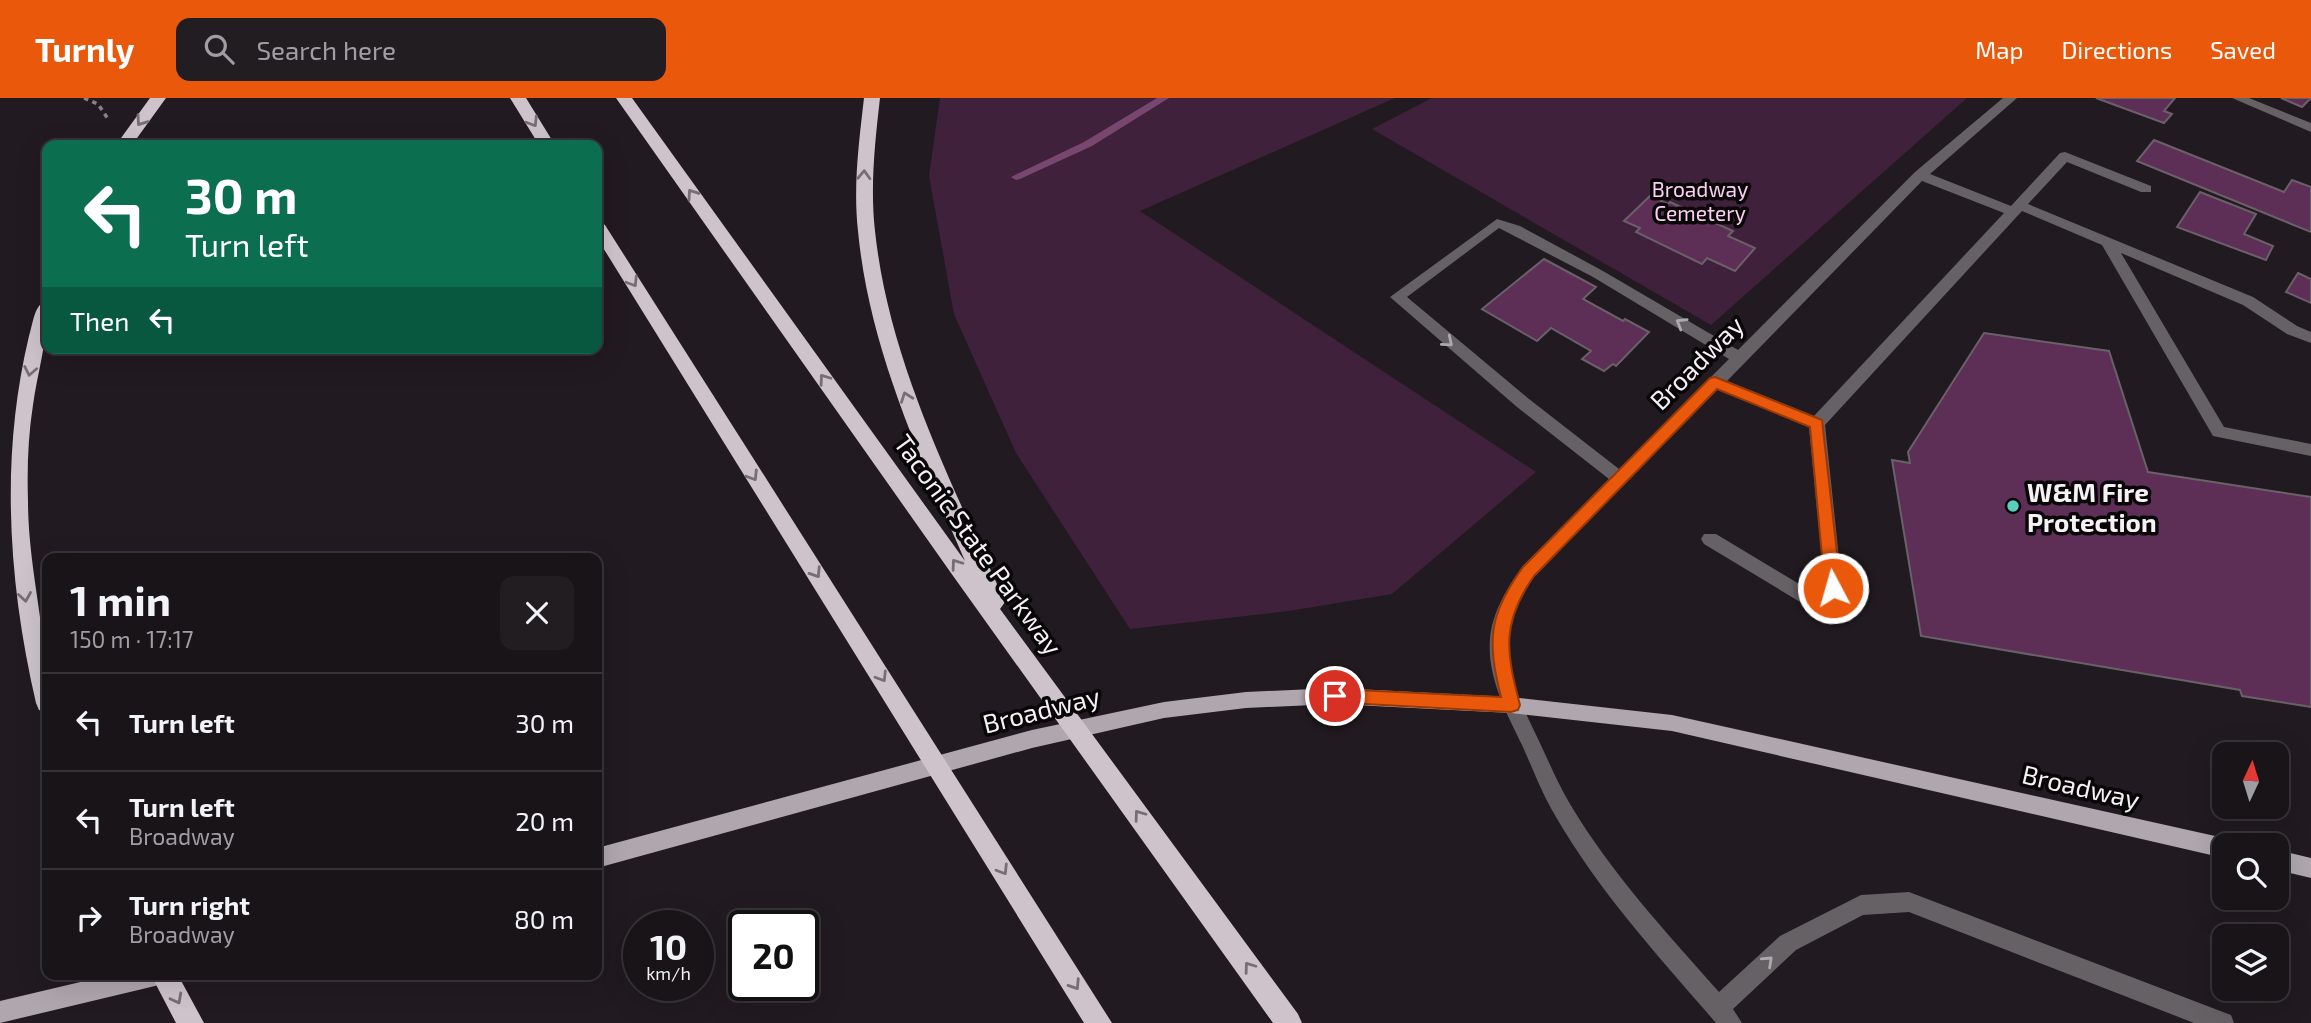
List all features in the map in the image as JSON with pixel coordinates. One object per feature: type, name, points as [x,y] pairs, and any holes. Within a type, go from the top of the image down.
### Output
[{"type":"highway","points":[[128,140],[158,98]]},
{"type":"highway","points":[[518,98],[544,140]]},
{"type":"highway","name":"Taconic State Parkway","points":[[624,98],[1010,639],[1289,1023]]},
{"type":"highway","points":[[872,98],[866,137],[863,216],[876,302],[907,401],[1010,639]]},
{"type":"highway","points":[[602,233],[1099,1023]]},
{"type":"highway","points":[[42,326],[21,412],[16,467],[23,581],[33,650],[42,684]]},
{"type":"highway","points":[[167,980],[191,1023]]},
{"type":"main road","name":"Broadway","points":[[602,857],[1032,739],[1164,710],[1246,700],[1335,696],[1511,705],[1672,723],[2212,845]]},
{"type":"main road","points":[[2289,863],[2311,868]]},
{"type":"main road","points":[[0,1012],[134,980]]},
{"type":"street","name":"Broadway","points":[[1511,705],[1501,664],[1499,639],[1505,612],[1514,591],[1528,572],[1920,176],[2011,98]]},
{"type":"street","points":[[2238,98],[2311,128]]},
{"type":"street","points":[[1710,539],[1836,615],[1817,424],[2065,156],[2146,190]]},
{"type":"street","points":[[1920,176],[2107,242],[2248,301],[2292,330],[2311,338]]},
{"type":"street","points":[[1620,479],[1523,403],[1397,297],[1497,223],[1515,229],[1598,274],[1740,358]]},
{"type":"street","points":[[2107,242],[2219,432],[2311,450]]},
{"type":"street","points":[[1715,382],[1817,424]]},
{"type":"street","points":[[1511,705],[1563,811],[1634,914],[1724,1015],[1788,943],[1861,905],[1909,902],[2223,1023]]},
{"type":"path","points":[[84,98],[98,104],[107,114],[110,129]]},
{"type":"green space","points":[[940,98],[1395,98],[1140,211],[1536,472],[1392,594],[1289,611],[1130,629],[1016,453],[954,314],[929,176]]},
{"type":"green space","name":"Broadway Cemetery","points":[[1432,98],[1967,98],[1711,325],[1372,129]]},
{"type":"building","points":[[2096,98],[2175,98],[2164,111],[2172,114],[2164,123]]},
{"type":"building","points":[[2281,98],[2311,98],[2302,107]]},
{"type":"building","points":[[2154,140],[2284,192],[2292,180],[2311,187],[2311,232],[2137,161]]},
{"type":"building","points":[[2200,192],[2256,214],[2244,234],[2273,246],[2266,260],[2177,227]]},
{"type":"building","points":[[1650,196],[1668,204],[1670,202],[1733,231],[1728,236],[1755,248],[1735,271],[1707,258],[1702,264],[1636,232],[1640,228],[1624,221]]},
{"type":"building","points":[[1544,259],[1596,287],[1583,299],[1649,332],[1616,366],[1613,364],[1604,371],[1582,359],[1591,351],[1551,328],[1537,341],[1482,309]]},
{"type":"building","points":[[2298,273],[2311,279],[2311,303],[2286,292]]},
{"type":"building","points":[[1984,333],[2109,351],[2148,472],[2311,497],[2311,707],[2242,696],[2240,690],[1921,636],[1892,460],[1910,463],[1908,452]]},
{"type":"waterway","points":[[1016,177],[1088,144],[1164,98]]},
{"type":"place","name":"W&M Fire Protection","points":[[2013,506]]},
{"type":"route","points":[[1335,696],[1511,705],[1501,664],[1499,639],[1505,612],[1514,591],[1528,572],[1715,382],[1817,424],[1833,588]]}]
